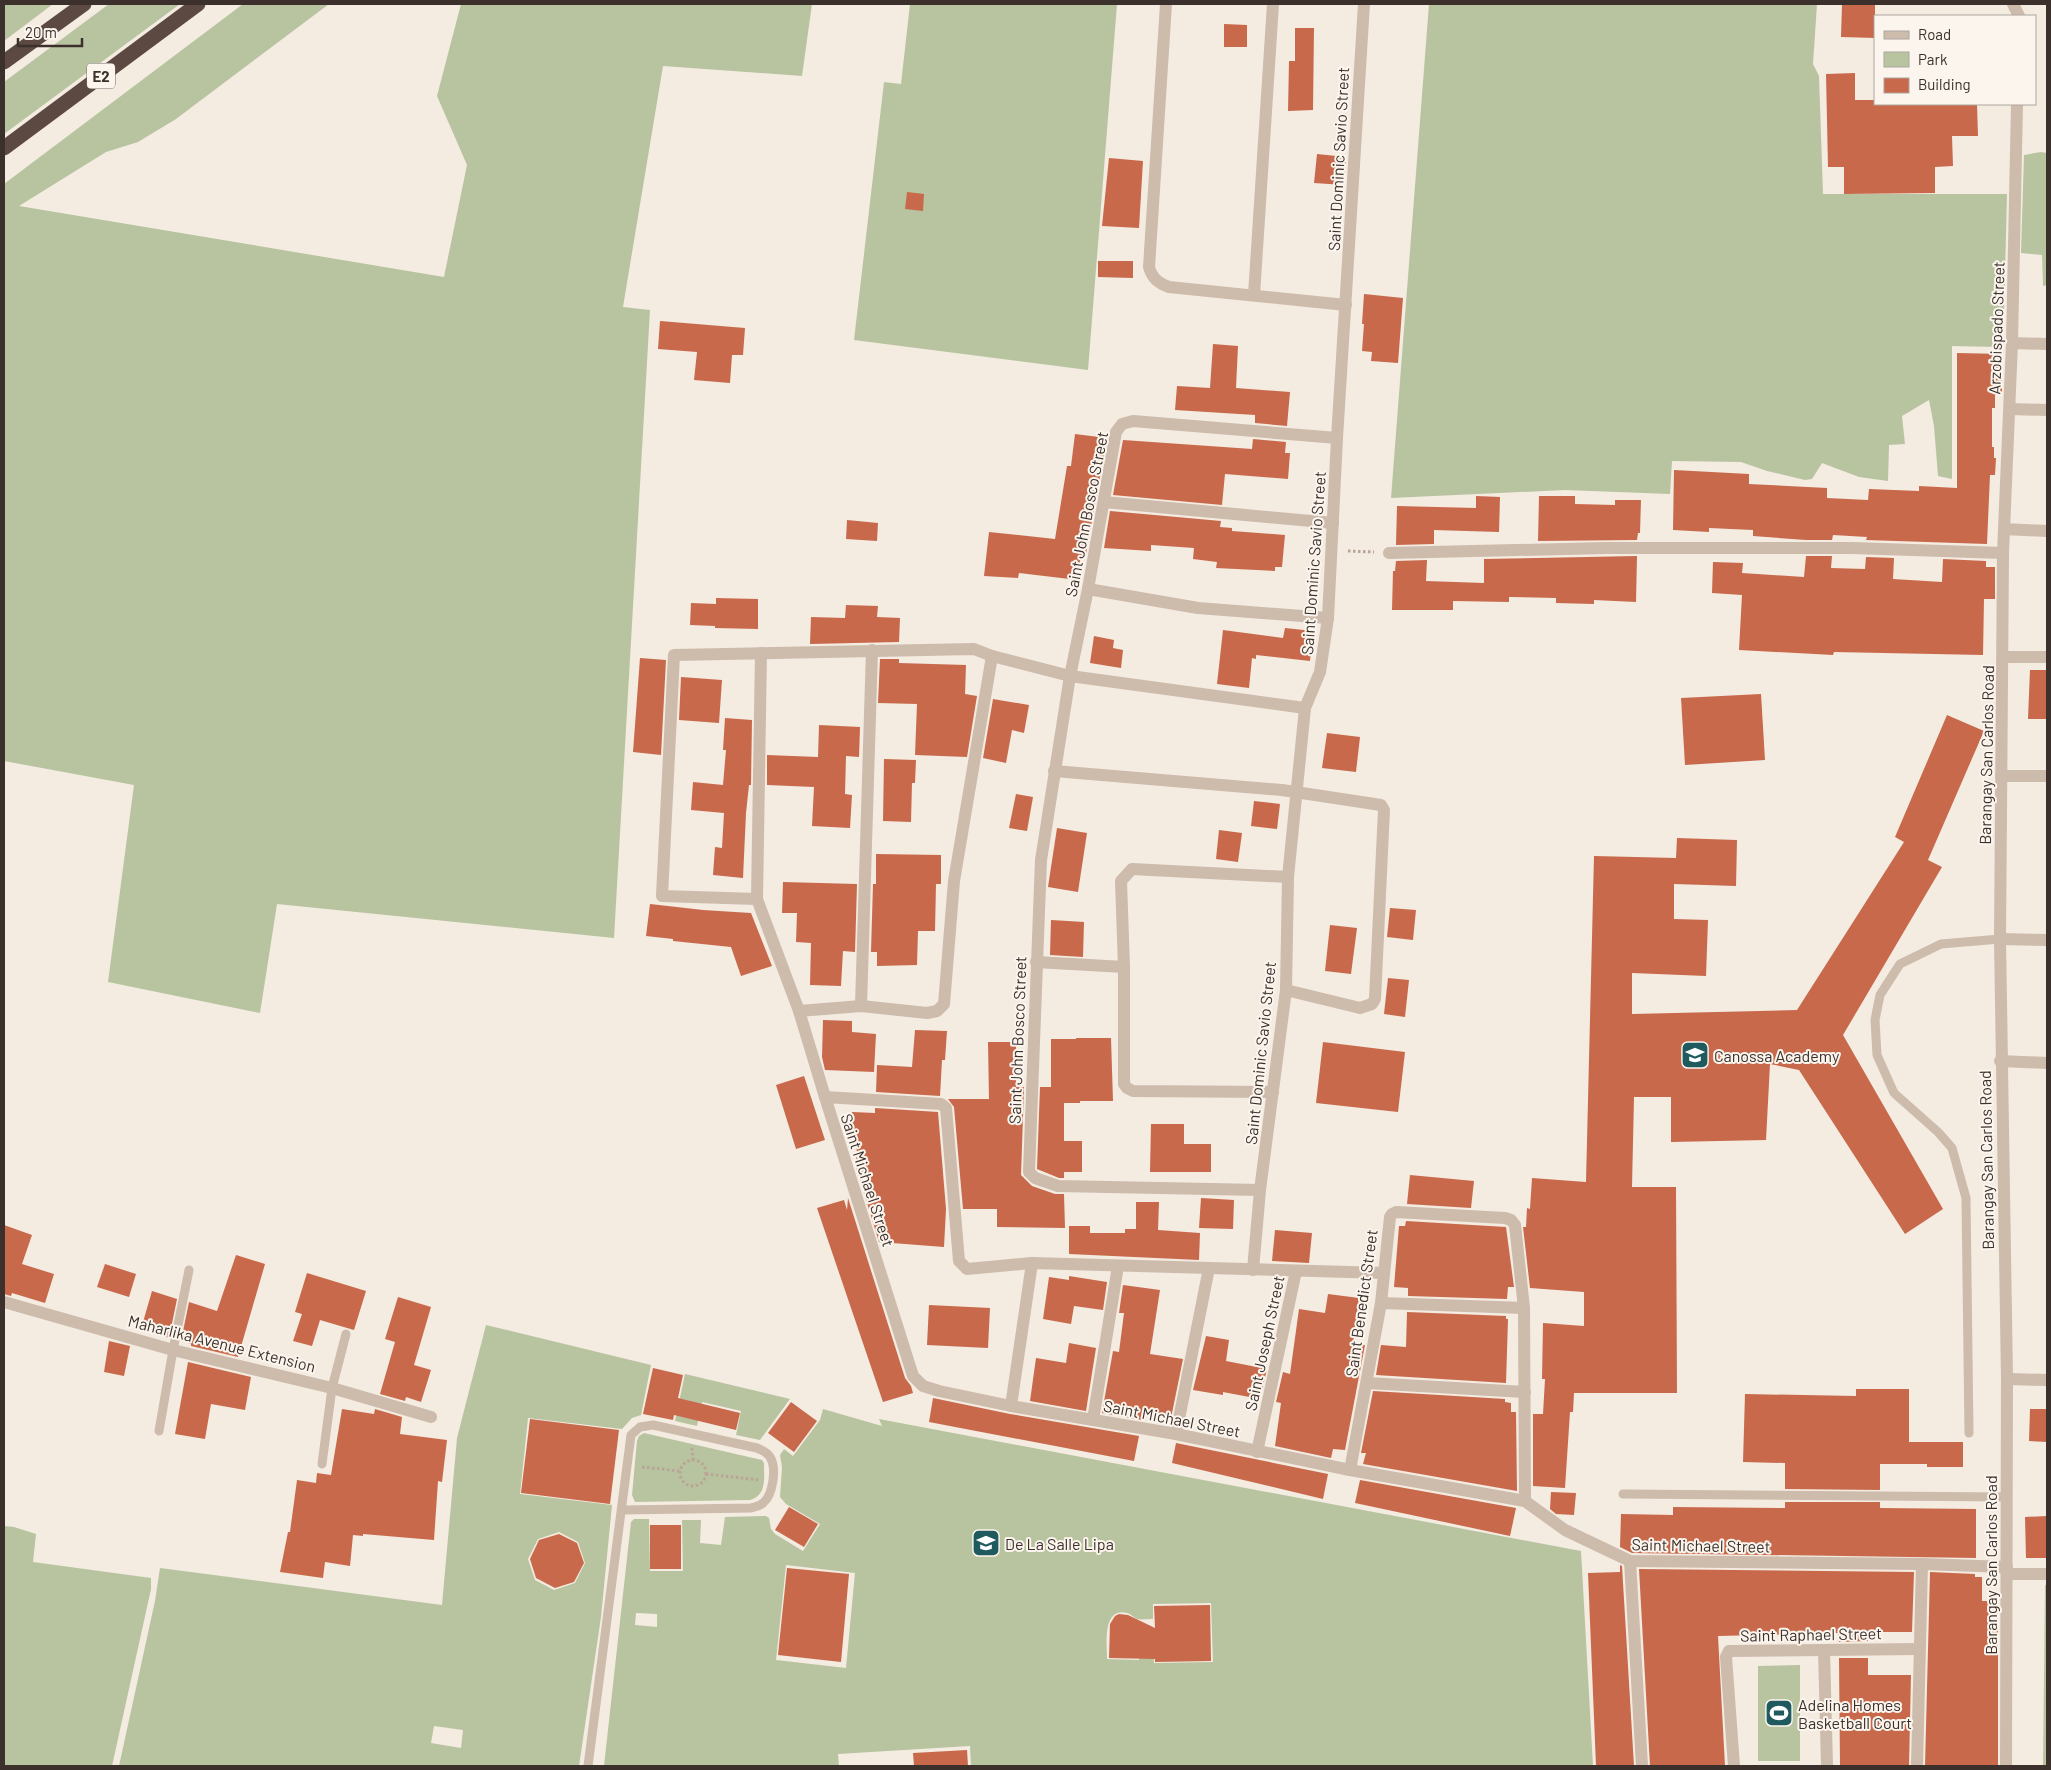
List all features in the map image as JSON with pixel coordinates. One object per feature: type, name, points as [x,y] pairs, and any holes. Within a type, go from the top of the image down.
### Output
[{"type":"highway","points":[[4,62],[84,4]]},
{"type":"highway","name":"E2","points":[[4,148],[198,4]]},
{"type":"street","points":[[1166,4],[1149,267],[1151,273],[1161,284],[1169,287],[1346,305]]},
{"type":"street","points":[[1254,295],[1273,4]]},
{"type":"street","name":"Saint Dominic Savio Street","points":[[1254,1270],[1260,1190],[1286,990],[1288,877],[1305,708],[1320,672],[1328,618],[1337,438],[1364,4]]},
{"type":"street","name":"Arzobispado Street","points":[[2003,553],[2010,409],[2017,105]]},
{"type":"street","points":[[2012,343],[2047,344]]},
{"type":"street","points":[[2010,409],[2047,410]]},
{"type":"street","name":"Saint John Bosco Street","points":[[1260,1190],[1058,1186],[1035,1178],[1029,1172],[1041,860],[1070,676],[1088,589],[1116,432],[1127,422],[1133,420],[1337,438]]},
{"type":"street","points":[[1104,502],[1333,523]]},
{"type":"street","points":[[2004,529],[2047,531]]},
{"type":"street","points":[[1389,553],[1606,548],[1852,548],[2003,553]]},
{"type":"street","name":"Barangay San Carlos Road","points":[[2003,553],[2000,1061],[2007,1379],[2006,1766]]},
{"type":"street","points":[[1088,589],[1198,608],[1328,618]]},
{"type":"street","points":[[761,653],[757,899],[662,896],[674,655],[872,650],[974,649],[992,656],[1070,676],[1305,708]]},
{"type":"street","points":[[861,1006],[872,650]]},
{"type":"street","points":[[799,1011],[861,1006],[927,1012],[937,1011],[944,1004],[954,881],[992,656]]},
{"type":"street","points":[[2003,657],[2047,657]]},
{"type":"street","points":[[1054,771],[1282,790],[1378,804],[1383,808],[1375,999],[1372,1004],[1360,1008],[1286,990]]},
{"type":"street","points":[[2001,776],[2047,776]]},
{"type":"street","points":[[1273,1092],[1133,1091],[1124,1084],[1124,967],[1121,881],[1132,869],[1288,877]]},
{"type":"street","name":"Saint Michael Street","points":[[757,899],[799,1011],[913,1376],[923,1386],[1010,1406],[1176,1434],[1350,1470],[1525,1501],[1564,1530],[1630,1561],[1922,1564],[2047,1574]]},
{"type":"street","points":[[2000,939],[2047,940]]},
{"type":"street","points":[[1036,962],[1124,967]]},
{"type":"street","points":[[2000,1061],[2047,1062]]},
{"type":"street","points":[[825,1097],[941,1104],[945,1107],[947,1110],[959,1262],[968,1269],[1032,1263],[1384,1273]]},
{"type":"street","name":"Saint Benedict Street","points":[[1350,1470],[1381,1303],[1390,1217],[1396,1212],[1505,1218],[1511,1220],[1514,1225],[1524,1308],[1525,1501]]},
{"type":"street","points":[[1010,1406],[1032,1263]]},
{"type":"street","points":[[1093,1420],[1118,1266]]},
{"type":"street","points":[[1176,1434],[1209,1268]]},
{"type":"street","name":"Saint Joseph Street","points":[[1257,1452],[1296,1271]]},
{"type":"street","name":"Maharlika Avenue Extension","points":[[4,1302],[173,1350],[332,1388],[432,1417]]},
{"type":"street","points":[[1381,1303],[1524,1308]]},
{"type":"street","points":[[2007,1379],[2047,1380]]},
{"type":"street","points":[[1367,1383],[1525,1392]]},
{"type":"street","points":[[1630,1561],[1642,1766]]},
{"type":"street","points":[[1917,1766],[1922,1564]]},
{"type":"street","name":"Saint Raphael Street","points":[[1734,1766],[1727,1653],[1731,1651],[1919,1649]]},
{"type":"street","points":[[1824,1650],[1827,1766]]},
{"type":"lane","points":[[1969,1433],[1966,1198],[1952,1148],[1938,1132],[1894,1093],[1877,1055],[1875,1020],[1880,995],[1900,964],[1941,944],[2000,939]]},
{"type":"lane","points":[[160,1431],[173,1350],[189,1270]]},
{"type":"lane","points":[[322,1464],[332,1388],[346,1334]]},
{"type":"lane","points":[[588,1766],[631,1435],[640,1427],[653,1425],[762,1450],[772,1462],[773,1481],[770,1493],[762,1505],[752,1508],[622,1510]]},
{"type":"lane","points":[[1623,1494],[2007,1497]]},
{"type":"path","points":[[1332,550],[1389,553]]},
{"type":"path","points":[[694,1460],[705,1467],[706,1474],[704,1480],[698,1485],[692,1486],[685,1483],[681,1478],[680,1471],[682,1465],[694,1460]]},
{"type":"path","points":[[626,1465],[680,1471]]},
{"type":"path","points":[[706,1474],[773,1481]]},
{"type":"green space","points":[[4,4],[53,4],[4,41]]},
{"type":"green space","points":[[109,4],[180,4],[4,134],[4,82]]},
{"type":"green space","points":[[243,4],[329,4],[176,119],[138,142],[106,152],[19,206],[444,277],[467,165],[437,96],[461,4],[812,4],[802,76],[663,66],[623,307],[650,310],[614,938],[277,904],[260,1013],[108,982],[134,785],[4,761],[4,184]]},
{"type":"green space","points":[[910,4],[1117,4],[1088,370],[854,340],[884,82],[901,84]]},
{"type":"green space","points":[[1429,4],[1817,4],[1813,64],[1819,76],[1823,194],[2007,194],[2004,313],[2002,318],[1995,321],[1999,347],[1952,346],[1952,479],[1938,476],[1934,426],[1929,400],[1902,416],[1905,444],[1889,445],[1888,481],[1859,477],[1822,463],[1812,479],[1805,480],[1767,471],[1741,462],[1672,461],[1670,494],[1565,490],[1391,498]]},
{"type":"green space","points":[[2041,152],[2047,153],[2047,285],[2043,286],[2042,255],[2021,253],[2024,155]]},
{"type":"green space","points":[[486,1325],[651,1365],[641,1415],[632,1418],[622,1429],[528,1418],[520,1494],[612,1505],[601,1617],[579,1766],[119,1766],[155,1601],[160,1568],[442,1605],[457,1438]],"holes":[[[559,1532],[578,1542],[585,1563],[575,1583],[554,1590],[535,1580],[528,1559],[538,1539]],[[434,1726],[463,1730],[461,1748],[431,1743]]]},
{"type":"green space","points":[[685,1374],[790,1399],[760,1440],[736,1435],[741,1411],[702,1402],[697,1426],[675,1421]]},
{"type":"green space","points":[[823,1409],[882,1426],[879,1419],[1581,1551],[1593,1766],[971,1766],[970,1746],[838,1754],[839,1766],[604,1766],[631,1522],[634,1519],[649,1519],[650,1571],[683,1571],[682,1520],[701,1520],[700,1543],[721,1545],[725,1517],[766,1516],[769,1518],[771,1529],[775,1534],[803,1551],[820,1524],[786,1504],[780,1497],[782,1467],[780,1455],[784,1449],[793,1456],[820,1420]],"holes":[[[786,1565],[855,1573],[846,1668],[776,1660]],[[1211,1603],[1213,1662],[1154,1663],[1153,1642],[1139,1643],[1139,1660],[1107,1659],[1108,1628],[1113,1616],[1119,1613],[1127,1613],[1137,1619],[1153,1619],[1153,1604]],[[636,1613],[657,1614],[657,1627],[635,1625]]]},
{"type":"green space","points":[[644,1433],[762,1460],[764,1463],[764,1474],[762,1490],[755,1498],[750,1500],[635,1502],[632,1495],[637,1441],[639,1436]]},
{"type":"green space","points":[[4,1526],[36,1534],[33,1562],[151,1578],[151,1589],[112,1766],[4,1766]]},
{"type":"green space","points":[[2045,1585],[2047,1585],[2047,1766],[2043,1766]]},
{"type":"green space","name":"Adelina Homes Basketball Court","points":[[1800,1665],[1800,1761],[1758,1761],[1758,1666]]},
{"type":"building","points":[[1842,4],[1875,4],[1874,38],[1841,37]]},
{"type":"building","points":[[1224,24],[1247,25],[1247,47],[1224,47]]},
{"type":"building","points":[[1295,28],[1314,28],[1313,110],[1288,111],[1289,61],[1295,61]]},
{"type":"building","points":[[1855,73],[1855,100],[1874,100],[1874,105],[1977,105],[1978,136],[1952,136],[1953,166],[1935,167],[1935,193],[1844,194],[1844,167],[1828,167],[1826,74]]},
{"type":"building","points":[[1317,154],[1346,157],[1344,185],[1314,183]]},
{"type":"building","points":[[1109,158],[1143,161],[1139,228],[1102,226]]},
{"type":"building","points":[[907,192],[924,194],[923,211],[905,209]]},
{"type":"building","points":[[1098,261],[1133,261],[1133,278],[1098,277]]},
{"type":"building","points":[[1364,294],[1403,298],[1398,363],[1371,361],[1372,352],[1362,351]]},
{"type":"building","points":[[660,321],[745,328],[743,355],[732,355],[730,383],[694,380],[697,352],[658,349]]},
{"type":"building","points":[[1213,344],[1238,346],[1236,388],[1290,392],[1287,426],[1255,423],[1255,415],[1175,410],[1177,386],[1210,388]]},
{"type":"building","points":[[1957,353],[2002,354],[2002,395],[1995,395],[1995,408],[1992,408],[1992,447],[1994,447],[1994,458],[1996,458],[1995,475],[1990,475],[1987,544],[1866,540],[1867,537],[1833,535],[1832,540],[1806,540],[1753,536],[1753,530],[1709,528],[1709,532],[1673,530],[1674,470],[1749,474],[1749,484],[1827,488],[1827,498],[1868,500],[1869,489],[1919,491],[1919,486],[1957,488]]},
{"type":"building","points":[[1075,434],[1107,438],[1086,554],[1083,553],[1082,560],[1080,560],[1078,580],[1019,573],[1018,578],[984,576],[989,532],[1055,539],[1067,466],[1071,466]]},
{"type":"building","points":[[1253,439],[1286,442],[1285,453],[1290,453],[1288,479],[1225,474],[1222,505],[1113,495],[1123,440],[1252,449]]},
{"type":"building","points":[[1476,496],[1500,497],[1499,532],[1434,530],[1434,544],[1396,545],[1397,506],[1476,508]]},
{"type":"building","points":[[1539,496],[1575,496],[1575,504],[1615,505],[1615,500],[1641,500],[1640,533],[1638,533],[1637,540],[1538,541]]},
{"type":"building","points":[[1110,511],[1221,521],[1220,527],[1232,528],[1232,531],[1285,535],[1282,567],[1275,567],[1275,571],[1216,568],[1217,562],[1193,559],[1194,548],[1151,545],[1151,551],[1104,548]]},
{"type":"building","points":[[847,520],[878,523],[877,541],[846,539]]},
{"type":"building","points":[[1637,556],[1636,602],[1594,600],[1594,604],[1556,603],[1556,598],[1509,597],[1509,602],[1453,601],[1453,610],[1392,610],[1393,571],[1395,571],[1396,561],[1427,560],[1426,581],[1484,583],[1484,559]]},
{"type":"building","points":[[1806,556],[1832,556],[1831,568],[1865,569],[1866,557],[1894,558],[1893,579],[1942,582],[1943,559],[1986,561],[1986,567],[1995,567],[1995,599],[1984,599],[1983,655],[1834,652],[1833,655],[1739,650],[1742,595],[1712,593],[1713,562],[1743,563],[1742,573],[1804,577]]},
{"type":"building","points":[[716,598],[758,599],[758,629],[715,628],[715,626],[690,625],[691,603],[716,604]]},
{"type":"building","points":[[846,605],[878,606],[877,617],[900,618],[899,642],[810,644],[811,617],[845,618]]},
{"type":"building","points":[[1285,628],[1313,631],[1310,661],[1256,655],[1256,659],[1252,658],[1249,688],[1217,684],[1223,630],[1283,638]]},
{"type":"building","points":[[1094,636],[1114,640],[1113,648],[1123,650],[1121,668],[1090,663]]},
{"type":"building","points":[[640,658],[666,660],[661,755],[633,752]]},
{"type":"building","points":[[880,659],[899,659],[899,663],[966,665],[965,694],[977,696],[967,757],[915,755],[917,704],[878,703]]},
{"type":"building","points":[[2030,670],[2047,670],[2047,719],[2028,719]]},
{"type":"building","points":[[681,677],[722,680],[719,723],[679,720]]},
{"type":"building","points":[[1761,694],[1765,760],[1685,765],[1681,698]]},
{"type":"building","points":[[993,699],[1029,705],[1024,733],[1012,730],[1006,763],[983,758]]},
{"type":"building","points":[[1947,715],[1984,731],[1928,860],[1942,867],[1843,1035],[1943,1209],[1905,1234],[1799,1070],[1770,1064],[1766,1140],[1671,1142],[1671,1097],[1634,1097],[1632,1187],[1676,1187],[1677,1393],[1574,1393],[1573,1412],[1570,1412],[1565,1488],[1533,1486],[1533,1414],[1543,1414],[1545,1379],[1542,1379],[1543,1323],[1584,1326],[1584,1292],[1530,1288],[1523,1227],[1526,1227],[1527,1208],[1530,1209],[1532,1178],[1586,1182],[1594,856],[1676,858],[1677,838],[1737,840],[1736,886],[1674,884],[1674,919],[1708,920],[1706,976],[1632,973],[1632,1014],[1797,1010],[1904,842],[1895,837]]},
{"type":"building","points":[[725,718],[752,720],[751,785],[749,785],[746,813],[743,878],[713,875],[715,847],[722,848],[724,813],[691,810],[693,782],[723,785],[726,750],[723,750]]},
{"type":"building","points":[[819,725],[860,727],[859,757],[846,756],[845,794],[852,795],[850,828],[812,826],[814,787],[767,785],[767,755],[818,757]]},
{"type":"building","points":[[1327,733],[1360,737],[1356,772],[1322,768]]},
{"type":"building","points":[[884,759],[916,760],[915,783],[912,783],[911,822],[883,821]]},
{"type":"building","points":[[1016,794],[1033,797],[1027,831],[1009,828]]},
{"type":"building","points":[[1254,801],[1280,804],[1277,829],[1251,826]]},
{"type":"building","points":[[1057,828],[1087,833],[1078,892],[1048,887]]},
{"type":"building","points":[[1219,830],[1242,833],[1238,862],[1216,859]]},
{"type":"building","points":[[876,854],[941,855],[941,884],[936,884],[935,931],[918,931],[917,965],[877,966],[877,952],[871,952],[873,884],[876,884]]},
{"type":"building","points":[[783,882],[857,884],[855,952],[843,951],[841,986],[810,985],[811,943],[796,942],[797,913],[782,913]]},
{"type":"building","points":[[650,904],[751,913],[772,966],[741,976],[731,947],[646,936]]},
{"type":"building","points":[[1390,908],[1416,910],[1413,940],[1387,937]]},
{"type":"building","points":[[1051,920],[1084,922],[1083,957],[1050,955]]},
{"type":"building","points":[[1330,925],[1357,928],[1351,974],[1325,971]]},
{"type":"building","points":[[1388,978],[1409,980],[1405,1017],[1384,1014]]},
{"type":"building","points":[[823,1020],[852,1021],[852,1032],[876,1034],[874,1072],[825,1070],[822,1057]]},
{"type":"building","points":[[915,1030],[947,1031],[945,1060],[942,1060],[940,1096],[876,1092],[877,1065],[912,1067]]},
{"type":"building","points":[[1111,1038],[1113,1101],[1064,1103],[1064,1141],[1082,1141],[1082,1172],[1064,1172],[1064,1178],[1059,1178],[1037,1169],[1040,1087],[1051,1087],[1051,1039]]},
{"type":"building","points":[[988,1042],[1016,1042],[1016,1087],[1024,1087],[1021,1175],[1032,1186],[1055,1194],[1064,1194],[1065,1228],[997,1227],[997,1209],[963,1209],[954,1107],[948,1099],[989,1099]]},
{"type":"building","points":[[1323,1042],[1405,1052],[1398,1112],[1316,1103]]},
{"type":"building","points":[[804,1076],[825,1140],[796,1149],[776,1085]]},
{"type":"building","points":[[875,1108],[938,1112],[946,1209],[944,1247],[879,1242],[856,1167],[857,1143],[850,1143],[852,1112],[875,1113]]},
{"type":"building","points":[[1151,1124],[1184,1124],[1184,1144],[1211,1144],[1211,1172],[1150,1172]]},
{"type":"building","points":[[1410,1175],[1474,1181],[1471,1208],[1407,1204]]},
{"type":"building","points":[[848,1198],[905,1378],[911,1386],[913,1393],[883,1402],[817,1208],[844,1200],[847,1210]]},
{"type":"building","points":[[1201,1198],[1234,1200],[1233,1229],[1199,1228]]},
{"type":"building","points":[[1136,1202],[1159,1202],[1158,1230],[1200,1233],[1199,1260],[1069,1254],[1069,1226],[1090,1226],[1090,1233],[1125,1233],[1125,1229],[1136,1229]]},
{"type":"building","points":[[1406,1221],[1506,1227],[1514,1287],[1508,1287],[1507,1299],[1408,1296],[1408,1288],[1394,1287],[1399,1226],[1405,1226]]},
{"type":"building","points":[[4,1225],[32,1235],[22,1264],[54,1274],[45,1303],[12,1293],[11,1296],[4,1294]]},
{"type":"building","points":[[1275,1230],[1312,1233],[1309,1263],[1272,1261]]},
{"type":"building","points":[[236,1255],[265,1264],[238,1357],[191,1346],[191,1344],[181,1341],[189,1302],[217,1311]]},
{"type":"building","points":[[105,1264],[136,1274],[129,1297],[97,1287]]},
{"type":"building","points":[[307,1273],[366,1291],[354,1330],[320,1320],[312,1346],[293,1341],[302,1314],[295,1312]]},
{"type":"building","points":[[1069,1276],[1107,1282],[1103,1310],[1074,1306],[1071,1324],[1043,1319],[1049,1277],[1069,1280]]},
{"type":"building","points":[[1123,1285],[1160,1290],[1150,1354],[1183,1359],[1171,1418],[1143,1413],[1142,1420],[1102,1413],[1113,1351],[1119,1352],[1124,1313],[1119,1313]]},
{"type":"building","points":[[152,1291],[177,1299],[169,1338],[141,1329]]},
{"type":"building","points":[[1328,1294],[1359,1298],[1353,1344],[1365,1345],[1345,1450],[1333,1449],[1331,1458],[1275,1446],[1281,1403],[1276,1402],[1283,1372],[1290,1374],[1299,1309],[1325,1313]]},
{"type":"building","points":[[398,1297],[431,1307],[414,1365],[431,1370],[421,1402],[406,1397],[405,1401],[380,1394],[395,1342],[385,1339]]},
{"type":"building","points":[[929,1305],[990,1308],[988,1348],[927,1345]]},
{"type":"building","points":[[1407,1312],[1506,1316],[1506,1319],[1508,1319],[1506,1383],[1376,1375],[1381,1345],[1406,1347]]},
{"type":"building","points":[[1206,1336],[1229,1340],[1226,1361],[1267,1369],[1260,1399],[1223,1392],[1223,1395],[1193,1390]]},
{"type":"building","points":[[109,1341],[130,1346],[124,1376],[104,1372]]},
{"type":"building","points":[[1069,1343],[1096,1348],[1086,1411],[1030,1401],[1036,1358],[1066,1363]]},
{"type":"building","points":[[188,1362],[251,1377],[245,1410],[211,1404],[205,1439],[175,1434]]},
{"type":"building","points":[[653,1368],[683,1375],[678,1398],[740,1413],[736,1430],[674,1415],[673,1420],[643,1414]]},
{"type":"building","points":[[1856,1389],[1909,1389],[1909,1442],[1963,1442],[1963,1467],[1927,1467],[1927,1464],[1880,1464],[1880,1490],[1785,1489],[1785,1463],[1743,1462],[1745,1394],[1856,1396]]},
{"type":"building","points":[[1373,1391],[1505,1399],[1505,1402],[1511,1403],[1511,1412],[1516,1412],[1517,1491],[1363,1464],[1366,1453],[1361,1453]]},
{"type":"building","points":[[933,1398],[1010,1414],[1139,1436],[1134,1461],[929,1422]]},
{"type":"building","points":[[791,1402],[817,1421],[794,1452],[768,1433]]},
{"type":"building","points":[[342,1409],[374,1414],[375,1409],[402,1417],[400,1434],[447,1440],[442,1482],[438,1481],[434,1540],[363,1534],[363,1536],[353,1535],[350,1566],[325,1562],[323,1578],[280,1572],[288,1532],[290,1532],[297,1480],[316,1483],[317,1473],[331,1475]]},
{"type":"building","points":[[2030,1409],[2047,1409],[2047,1442],[2029,1441]]},
{"type":"building","points":[[530,1419],[619,1430],[610,1504],[521,1493]]},
{"type":"building","points":[[1176,1443],[1328,1474],[1323,1499],[1172,1463]]},
{"type":"building","points":[[1360,1480],[1516,1508],[1510,1536],[1355,1503]]},
{"type":"building","points":[[1551,1492],[1576,1493],[1574,1515],[1556,1514],[1550,1509]]},
{"type":"building","points":[[1785,1502],[1880,1502],[1880,1508],[1976,1509],[1976,1558],[1632,1553],[1620,1547],[1621,1514],[1673,1515],[1673,1507],[1785,1508]]},
{"type":"building","points":[[789,1507],[818,1524],[804,1547],[775,1530]]},
{"type":"building","points":[[2047,1516],[2047,1558],[2026,1558],[2025,1517]]},
{"type":"building","points":[[650,1525],[681,1525],[681,1569],[650,1569]]},
{"type":"building","points":[[559,1534],[577,1543],[584,1563],[574,1582],[555,1588],[536,1578],[530,1559],[539,1540]]},
{"type":"building","points":[[1620,1565],[1622,1566],[1634,1766],[1596,1766],[1588,1573],[1620,1572]]},
{"type":"building","points":[[787,1568],[849,1574],[841,1662],[778,1655]]},
{"type":"building","points":[[1639,1569],[1914,1572],[1912,1632],[1868,1632],[1868,1641],[1839,1642],[1838,1633],[1718,1636],[1725,1766],[1650,1766]]},
{"type":"building","points":[[1930,1572],[1975,1574],[1975,1577],[1982,1577],[1982,1601],[1998,1601],[1998,1766],[1925,1766]]},
{"type":"building","points":[[1210,1605],[1211,1661],[1155,1662],[1155,1659],[1109,1658],[1110,1624],[1115,1616],[1119,1614],[1128,1615],[1155,1628],[1154,1606]]},
{"type":"building","points":[[1839,1658],[1868,1658],[1868,1675],[1911,1675],[1909,1766],[1840,1766]]},
{"type":"building","points":[[967,1750],[968,1766],[914,1766],[913,1753]]},
{"type":"place","name":"Canossa Academy","points":[[1695,1055]]},
{"type":"place","name":"De La Salle Lipa","points":[[986,1543]]},
{"type":"place","name":"Adelina Homes Basketball Court","points":[[1779,1713]]}]
